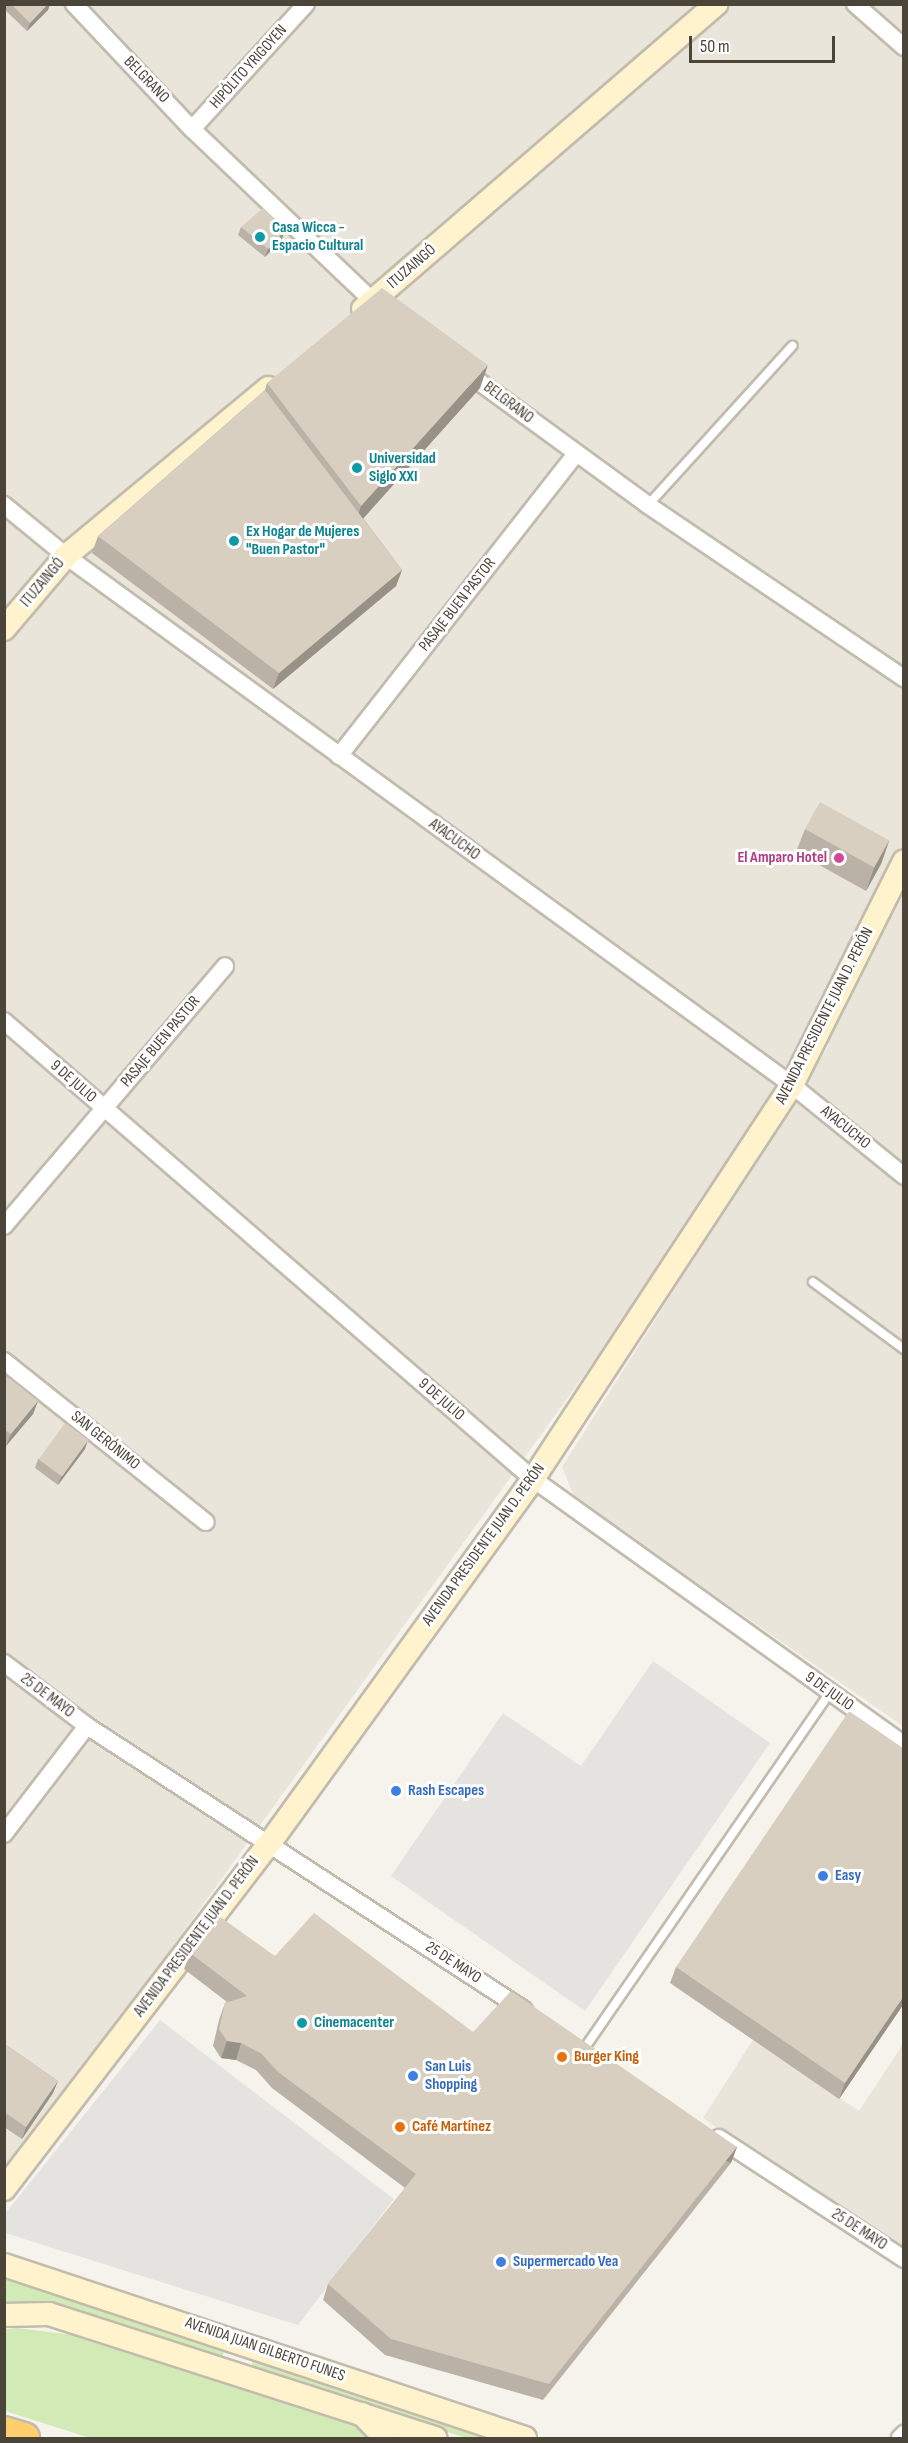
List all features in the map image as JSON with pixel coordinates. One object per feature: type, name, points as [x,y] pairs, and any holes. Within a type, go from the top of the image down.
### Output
[{"type":"highway","points":[[4,2432],[24,2439]]},
{"type":"street","name":"BELGRANO","points":[[74,4],[192,129],[371,302],[390,315]]},
{"type":"street","name":"HIPÓLITO YRIGOYEN","points":[[192,129],[306,4]]},
{"type":"street","name":"ITUZAINGÓ","points":[[344,324],[716,4]]},
{"type":"street","points":[[855,4],[903,47]]},
{"type":"street","name":"BELGRANO","points":[[446,357],[648,505],[903,678]]},
{"type":"street","name":"ITUZAINGÓ","points":[[4,629],[66,556],[282,377]]},
{"type":"street","name":"PASAJE BUEN PASTOR","points":[[339,756],[576,454]]},
{"type":"street","name":"AYACUCHO","points":[[4,504],[66,556],[792,1086],[903,1176]]},
{"type":"street","name":"AVENIDA PRESIDENTE JUAN D. PERÓN","points":[[4,2189],[269,1844],[533,1479],[792,1086],[903,861]]},
{"type":"street","name":"PASAJE BUEN PASTOR","points":[[4,1226],[225,966]]},
{"type":"street","name":"9 DE JULIO","points":[[4,1021],[533,1479],[903,1745]]},
{"type":"street","name":"SAN GERÓNIMO","points":[[4,1361],[207,1522]]},
{"type":"street","name":"25 DE MAYO","points":[[4,1663],[87,1726],[535,2017]]},
{"type":"street","points":[[4,1834],[87,1726]]},
{"type":"street","points":[[565,2036],[589,2052]]},
{"type":"street","name":"25 DE MAYO","points":[[704,2128],[903,2259]]},
{"type":"street","name":"AVENIDA JUAN GILBERTO FUNES","points":[[4,2265],[244,2343],[525,2439]]},
{"type":"street","name":"AVENIDA JUAN GILBERTO FUNES","points":[[4,2315],[50,2314],[436,2439]]},
{"type":"street","points":[[236,2375],[244,2343]]},
{"type":"street","points":[[362,2414],[385,2439]]},
{"type":"street","points":[[900,2439],[903,2434]]},
{"type":"lane","points":[[648,505],[792,346]]},
{"type":"lane","points":[[813,1282],[903,1349]]},
{"type":"lane","points":[[589,2052],[830,1693]]},
{"type":"shaded area","points":[[5,5],[903,5],[903,1726],[575,1499],[562,1467],[831,1042],[792,1086],[5,2180]]},
{"type":"shaded area","points":[[653,1661],[770,1743],[585,2011],[391,1876],[503,1713],[581,1766]]},
{"type":"shaded area","points":[[160,2020],[394,2199],[298,2325],[5,2233],[4,2215]]},
{"type":"shaded area","points":[[753,2040],[859,2111],[903,2044],[903,2253],[703,2118]]},
{"type":"green space","points":[[4,2273],[226,2346],[222,2358],[95,2317],[5,2309]]},
{"type":"green space","points":[[17,2328],[89,2337],[361,2424],[371,2438],[90,2438],[5,2411],[5,2329]]},
{"type":"green space","points":[[254,2356],[501,2438],[466,2438],[251,2368]]},
{"type":"building","points":[[11,4],[48,4],[30,23]]},
{"type":"building","name":"Casa Wicca - Espacio Cultural","points":[[263,208],[285,230],[268,249],[241,227]]},
{"type":"building","name":"Universidad Siglo XXI","points":[[382,288],[488,365],[361,506],[267,383]]},
{"type":"building","name":"Ex Hogar de Mujeres \"Buen Pastor\"","points":[[265,390],[402,570],[279,673],[98,536]]},
{"type":"building","points":[[820,802],[889,840],[874,867],[805,829]]},
{"type":"building","points":[[4,1374],[38,1401],[11,1434],[4,1429]]},
{"type":"building","points":[[65,1423],[88,1440],[62,1476],[39,1459]]},
{"type":"building","name":"Easy","points":[[849,1711],[903,1748],[903,1997],[845,2083],[676,1967]]},
{"type":"building","points":[[314,1913],[473,2032],[511,1991],[737,2147],[549,2384],[391,2339],[328,2284],[416,2174],[278,2072],[262,2054],[241,2043],[227,2041],[219,2029],[225,2003],[247,1996],[190,1953],[219,1916],[275,1956]]},
{"type":"building","points":[[5,2044],[58,2081],[26,2127],[4,2112]]},
{"type":"place","name":"Casa Wicca - Espacio Cultural","points":[[260,237]]},
{"type":"place","name":"Universidad Siglo XXI","points":[[357,468]]},
{"type":"place","name":"Ex Hogar de Mujeres \"Buen Pastor\"","points":[[234,541]]},
{"type":"place","name":"El Amparo Hotel","points":[[839,858]]},
{"type":"place","name":"Rash Escapes","points":[[396,1791]]},
{"type":"place","name":"Easy","points":[[823,1876]]},
{"type":"place","name":"Cinemacenter","points":[[302,2023]]},
{"type":"place","name":"Burger King","points":[[562,2057]]},
{"type":"place","name":"San Luis Shopping","points":[[413,2076]]},
{"type":"place","name":"Café Martínez","points":[[400,2127]]},
{"type":"place","name":"Supermercado Vea","points":[[501,2262]]}]
